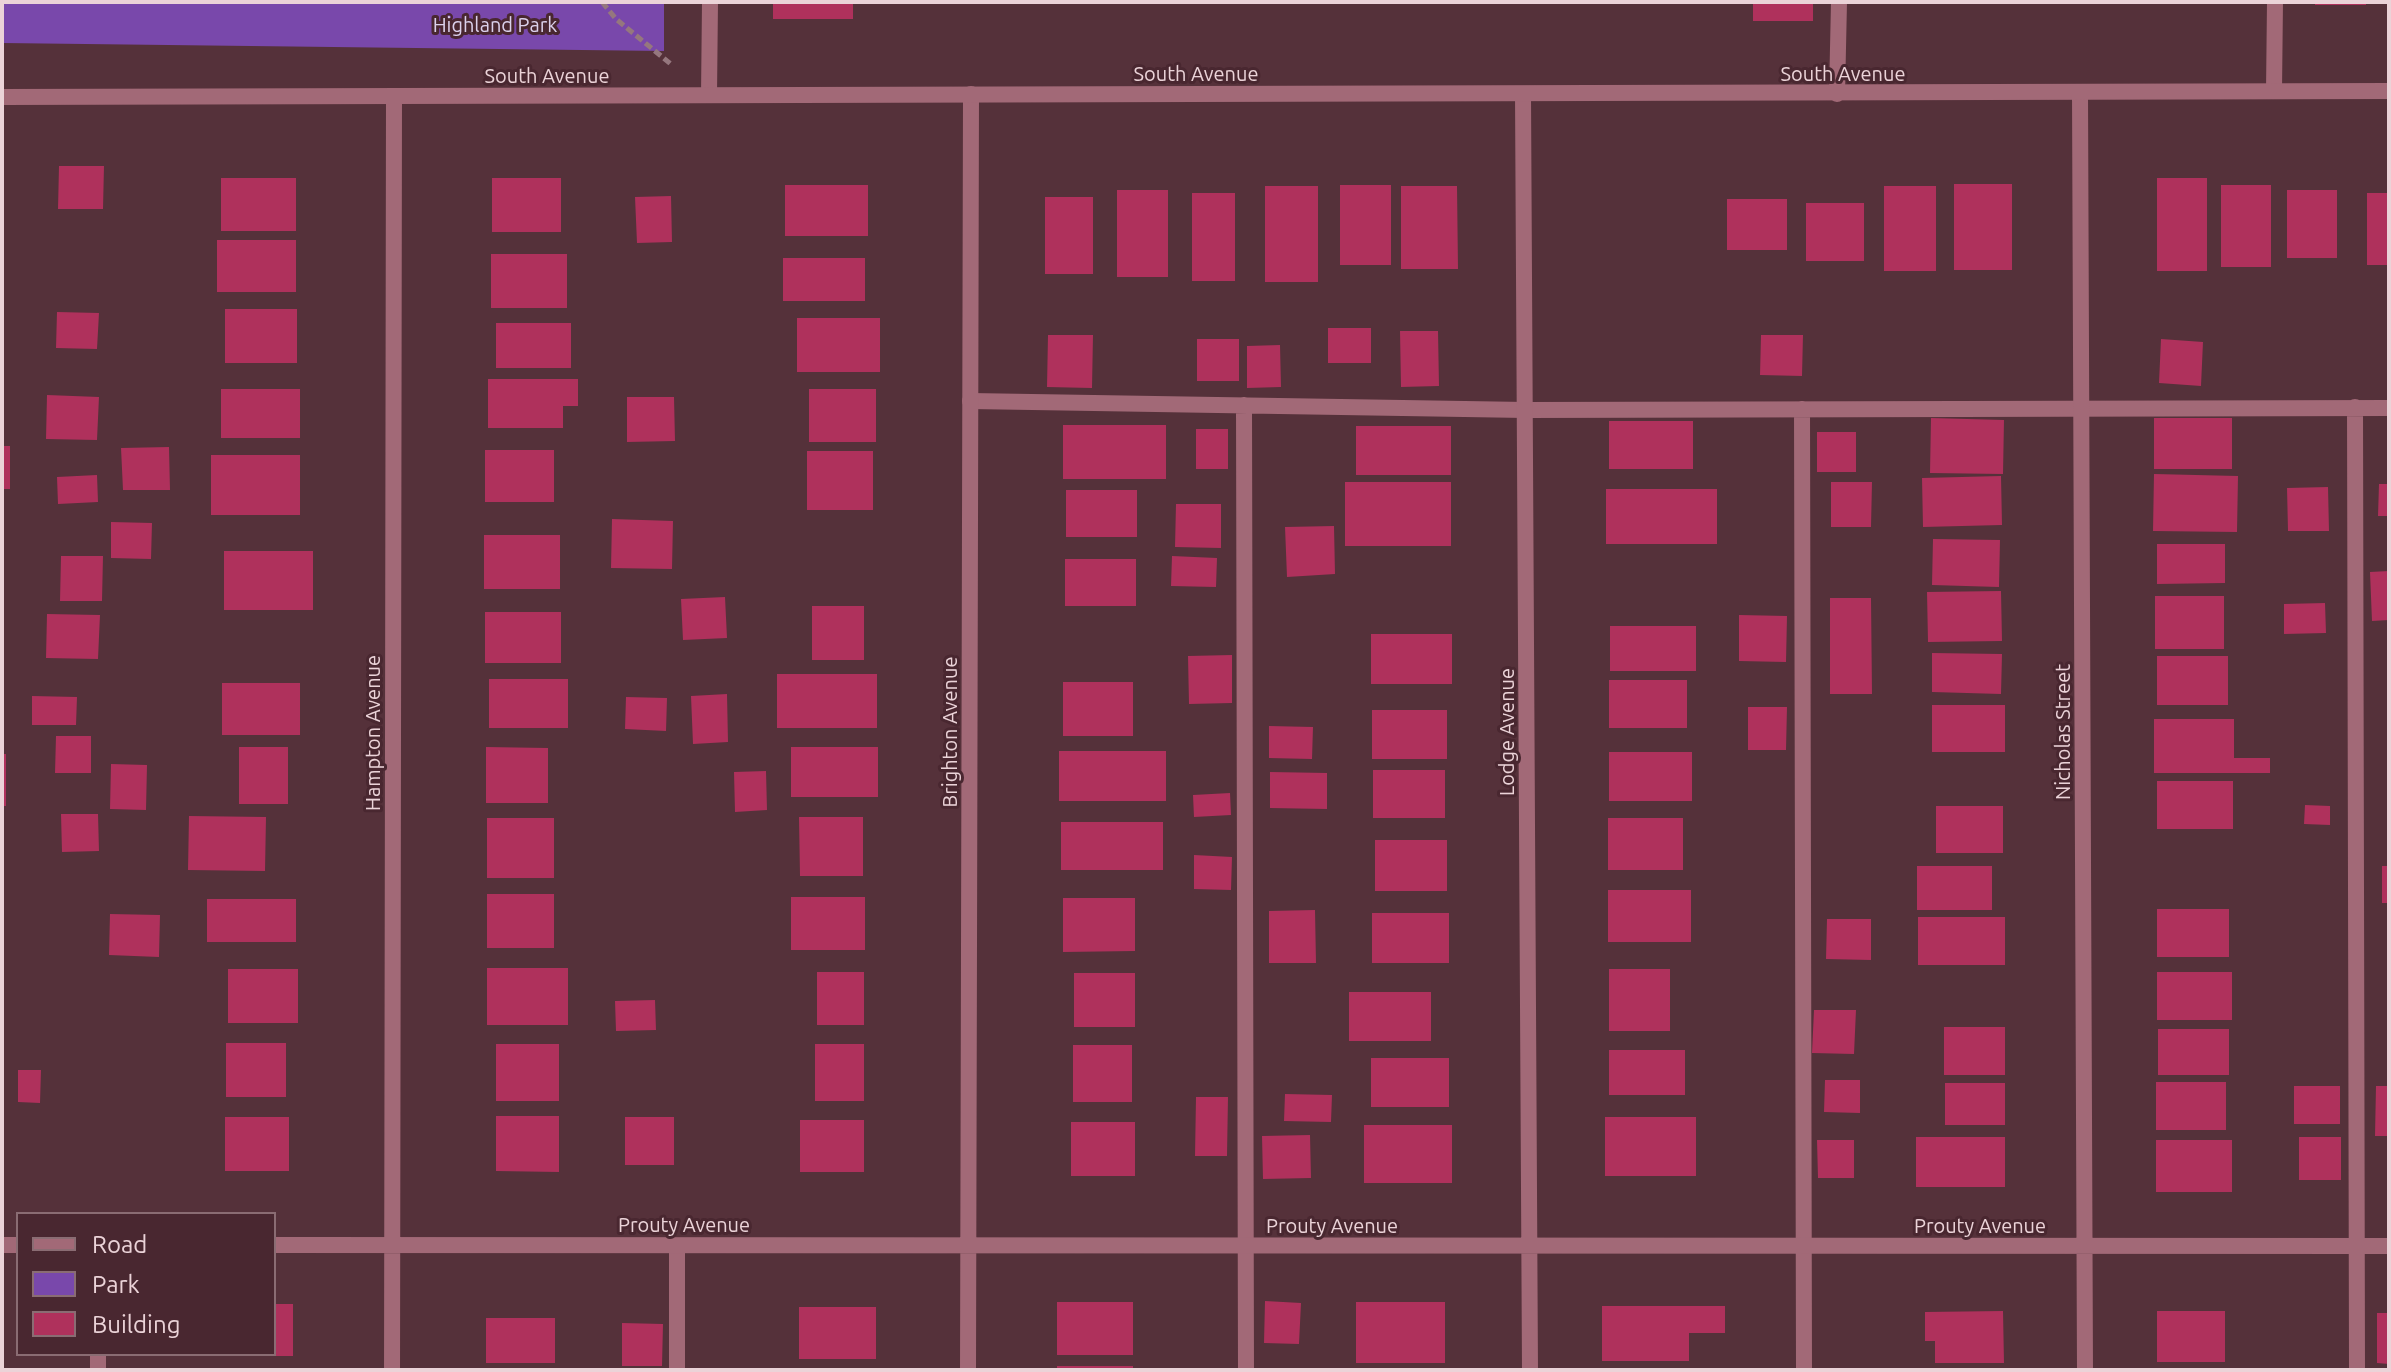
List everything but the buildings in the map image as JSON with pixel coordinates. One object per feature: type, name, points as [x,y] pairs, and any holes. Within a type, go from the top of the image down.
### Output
[{"type":"street","points":[[709,95],[710,2]]},
{"type":"street","points":[[1837,94],[1839,2]]},
{"type":"street","points":[[2274,91],[2275,2]]},
{"type":"street","name":"South Avenue","points":[[2,97],[2389,91]]},
{"type":"street","name":"Nicholas Street","points":[[2080,93],[2085,1370]]},
{"type":"street","name":"Brighton Avenue","points":[[968,1370],[971,94]]},
{"type":"street","name":"Lodge Avenue","points":[[1523,94],[1530,1370]]},
{"type":"street","name":"Hampton Avenue","points":[[392,1370],[394,96]]},
{"type":"street","points":[[970,401],[1526,410],[2389,408]]},
{"type":"street","points":[[1244,405],[1246,1370]]},
{"type":"street","points":[[2355,407],[2357,1370]]},
{"type":"street","points":[[1802,409],[1804,1370]]},
{"type":"street","name":"Prouty Avenue","points":[[276,1245],[2389,1246]]},
{"type":"street","points":[[677,1246],[677,1370]]},
{"type":"path","points":[[602,2],[616,19],[709,95]]},
{"type":"green space","name":"Highland Park","points":[[2,2],[664,2],[664,51],[2,43]]}]
